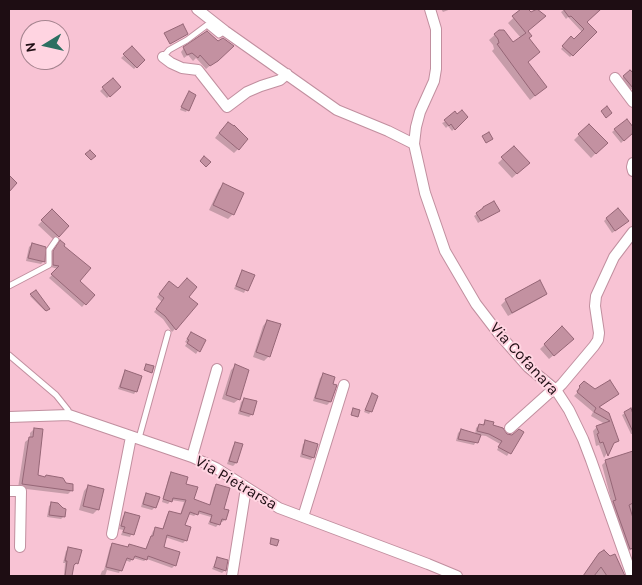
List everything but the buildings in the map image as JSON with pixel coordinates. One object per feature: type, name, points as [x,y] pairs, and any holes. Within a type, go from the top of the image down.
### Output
[{"type":"street","points":[[197,9],[337,110],[414,144]]},
{"type":"street","name":"Via Cofanara","points":[[430,9],[436,29],[436,70],[434,80],[418,119],[414,144],[425,194],[445,251],[476,304],[528,366],[556,390],[569,410],[584,439],[632,576]]},
{"type":"street","points":[[163,57],[182,68],[198,70],[228,107],[253,89],[280,80],[287,74]]},
{"type":"street","points":[[615,78],[633,102]]},
{"type":"street","points":[[633,163],[633,170]]},
{"type":"street","points":[[510,428],[549,393],[556,390],[598,340],[596,296],[614,258],[633,232]]},
{"type":"street","points":[[192,457],[217,369]]},
{"type":"street","points":[[303,517],[344,385]]},
{"type":"street","name":"Via Pietrarsa","points":[[9,417],[69,415],[192,457],[216,468],[279,508],[457,576]]},
{"type":"street","points":[[112,534],[135,438]]},
{"type":"street","points":[[232,576],[246,488]]},
{"type":"street","points":[[9,491],[21,491],[20,547]]},
{"type":"lane","points":[[163,57],[169,50],[207,25],[219,35],[225,31]]},
{"type":"lane","points":[[9,286],[49,265],[49,250],[56,240]]},
{"type":"lane","points":[[135,438],[168,333]]},
{"type":"lane","points":[[9,355],[56,395],[68,410],[69,415]]}]
